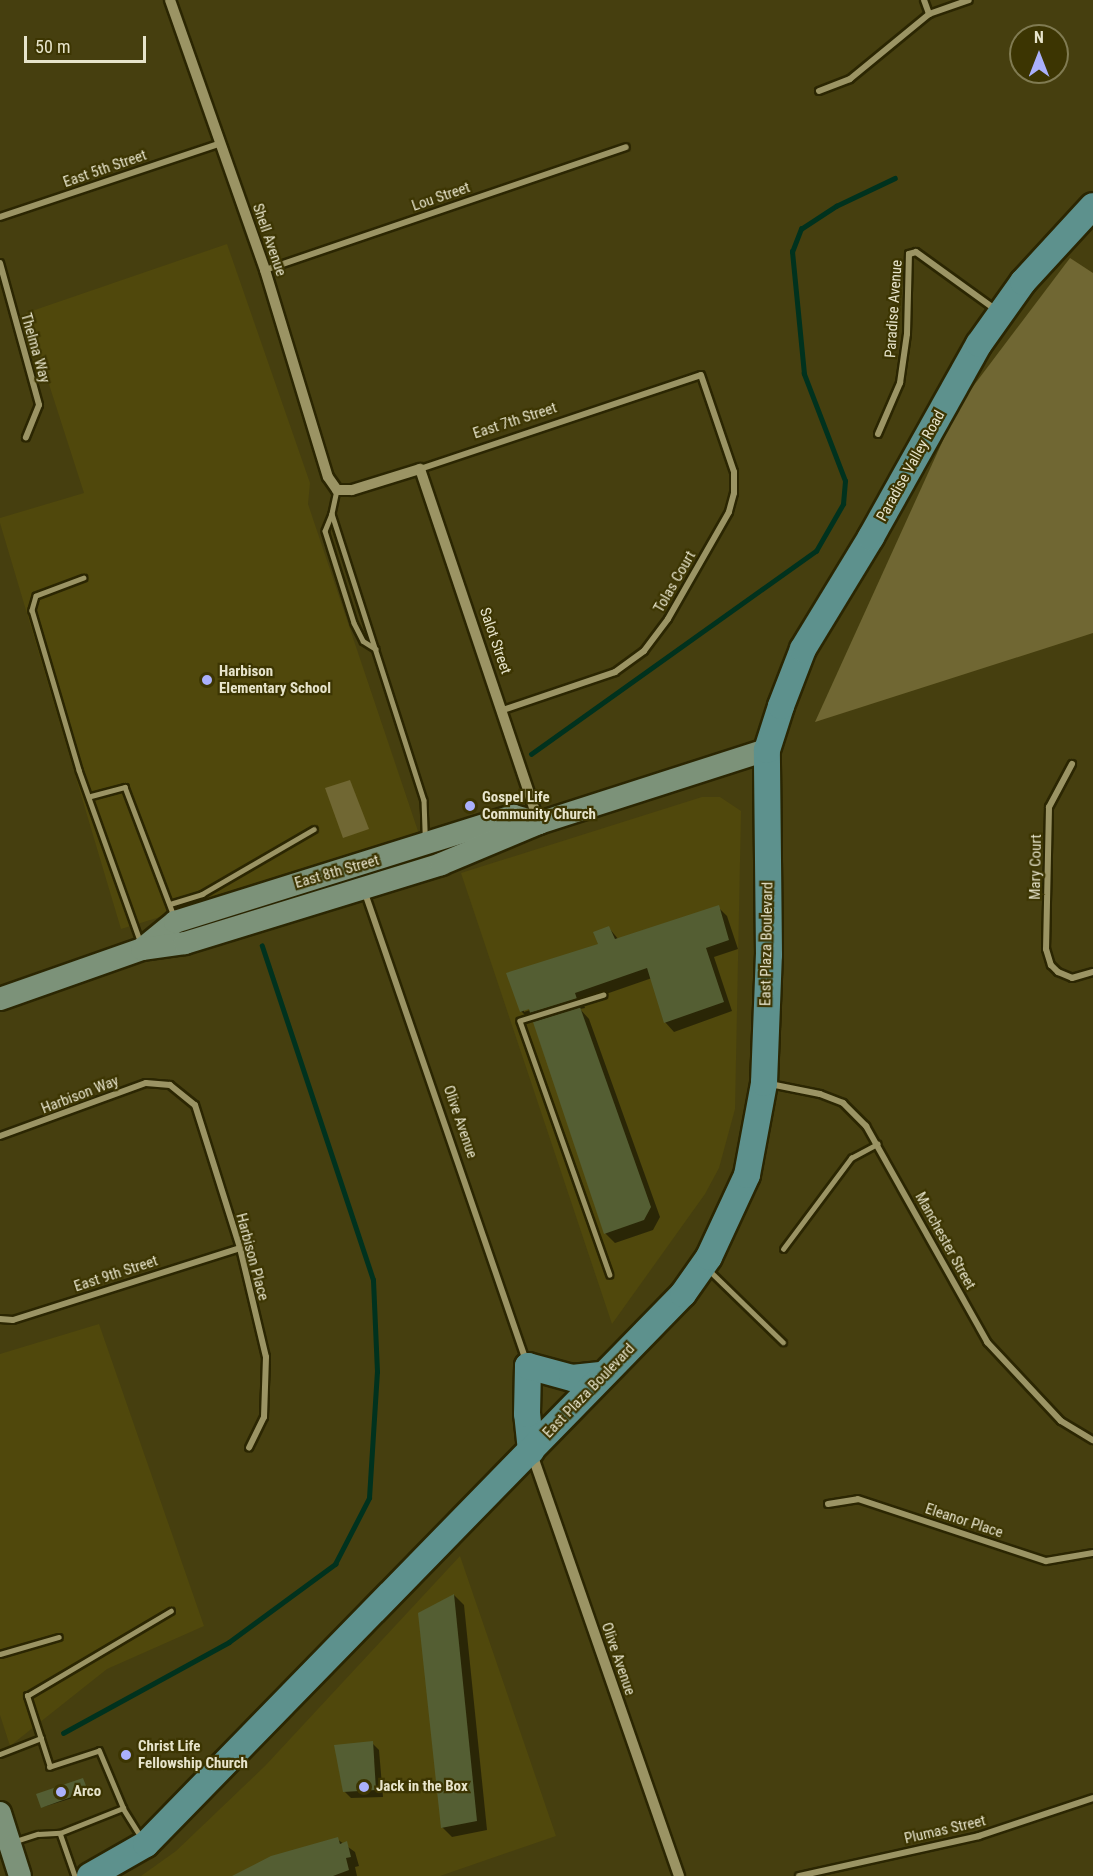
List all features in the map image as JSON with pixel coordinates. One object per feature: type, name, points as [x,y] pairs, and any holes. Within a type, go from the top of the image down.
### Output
[{"type":"main road","name":"Paradise Valley Road","points":[[767,750],[803,649],[999,312],[1093,206]]},
{"type":"main road","name":"East 8th Street","points":[[0,999],[142,949],[185,943],[478,852],[539,823],[767,750]]},
{"type":"main road","name":"East Plaza Boulevard","points":[[90,1876],[146,1844],[683,1294],[704,1265],[728,1223],[747,1175],[764,1083],[769,955],[767,750]]},
{"type":"main road","name":"East 8th Street","points":[[142,949],[172,913],[357,866],[514,816],[539,823]]},
{"type":"main road","points":[[531,1451],[527,1414],[528,1366],[572,1378],[603,1375]]},
{"type":"main road","points":[[0,1813],[20,1876]]},
{"type":"street","name":"Shell Avenue","points":[[170,0],[218,144],[265,270],[328,477],[337,490]]},
{"type":"street","points":[[924,0],[929,15]]},
{"type":"street","points":[[819,91],[850,79],[929,15],[969,0]]},
{"type":"street","name":"East 5th Street","points":[[0,217],[218,144]]},
{"type":"street","name":"Lou Street","points":[[265,270],[626,147]]},
{"type":"street","name":"Paradise Avenue","points":[[878,434],[900,383],[908,334],[909,254],[916,252],[999,312]]},
{"type":"street","name":"Thelma Way","points":[[0,263],[39,405],[26,437]]},
{"type":"street","name":"East 7th Street","points":[[337,490],[352,490],[420,469],[701,375]]},
{"type":"street","name":"Tolas Court","points":[[503,710],[615,672],[644,651],[668,619],[729,512],[734,494],[734,472],[701,375]]},
{"type":"street","name":"Salot Street","points":[[420,469],[503,710],[539,823]]},
{"type":"street","name":"Mary Court","points":[[1072,764],[1050,807],[1046,949],[1051,965],[1058,972],[1072,978],[1093,972]]},
{"type":"street","name":"Olive Avenue","points":[[357,866],[528,1366]]},
{"type":"street","name":"Manchester Street","points":[[764,1083],[820,1094],[843,1103],[866,1126],[987,1342],[1061,1421],[1093,1440]]},
{"type":"street","name":"Harbison Way","points":[[0,1136],[88,1107],[137,1085],[170,1085]]},
{"type":"street","name":"Harbison Place","points":[[170,1085],[195,1105],[240,1248],[266,1357],[264,1417],[249,1448]]},
{"type":"street","name":"East 9th Street","points":[[0,1319],[13,1320],[240,1248]]},
{"type":"street","name":"Olive Avenue","points":[[531,1451],[679,1876]]},
{"type":"street","name":"Eleanor Place","points":[[828,1504],[858,1499],[1046,1561],[1093,1553]]},
{"type":"street","name":"Plumas Street","points":[[799,1876],[979,1836],[1093,1798]]},
{"type":"lane","points":[[337,490],[332,514],[325,531],[354,623],[363,641],[377,649]]},
{"type":"lane","points":[[332,514],[424,800],[425,845]]},
{"type":"lane","points":[[84,578],[36,596],[32,610],[79,770],[91,796],[142,949]]},
{"type":"lane","points":[[91,796],[125,787],[172,913],[314,829]]},
{"type":"lane","points":[[604,995],[520,1021],[610,1275]]},
{"type":"lane","points":[[783,1249],[851,1158],[877,1144]]},
{"type":"lane","points":[[704,1265],[783,1341]]},
{"type":"lane","points":[[146,1844],[123,1808],[99,1750],[50,1767],[27,1696],[171,1611]]},
{"type":"lane","points":[[0,1654],[59,1637]]},
{"type":"lane","points":[[0,1754],[41,1738]]},
{"type":"lane","points":[[10,1843],[38,1834],[60,1833],[123,1808]]},
{"type":"lane","points":[[60,1833],[75,1876]]},
{"type":"shaded area","name":"Harbison Elementary School","points":[[227,244],[310,483],[308,504],[420,837],[121,929],[0,523],[0,518],[84,493],[26,313]]},
{"type":"shaded area","points":[[1070,258],[1093,273],[1093,633],[815,722],[959,405]]},
{"type":"shaded area","points":[[350,780],[369,829],[343,838],[325,788]]},
{"type":"shaded area","points":[[702,797],[720,797],[741,811],[735,1109],[719,1168],[705,1194],[612,1324],[461,873]]},
{"type":"shaded area","points":[[99,1324],[204,1626],[107,1669],[10,1746],[0,1715],[0,1354]]},
{"type":"shaded area","points":[[460,1556],[556,1836],[440,1876],[141,1876],[176,1851],[265,1766]]},
{"type":"building","points":[[719,905],[729,940],[706,948],[724,1002],[664,1023],[647,968],[575,993],[577,999],[530,1013],[529,1009],[520,1012],[506,973],[598,944],[593,932],[609,926],[615,939]]},
{"type":"building","points":[[580,1007],[651,1207],[644,1220],[604,1234],[533,1022]]},
{"type":"building","points":[[454,1594],[477,1821],[441,1828],[418,1613]]},
{"type":"building","points":[[373,1741],[376,1790],[343,1792],[334,1745]]},
{"type":"building","points":[[83,1778],[88,1791],[41,1808],[36,1794]]},
{"type":"building","points":[[338,1837],[340,1844],[347,1841],[351,1857],[346,1858],[349,1870],[333,1876],[232,1876],[271,1856]]},
{"type":"waterway","points":[[531,754],[816,551],[843,504],[845,481],[804,374],[792,252],[801,229],[836,206],[895,178]]},
{"type":"waterway","points":[[63,1733],[229,1642],[335,1564],[369,1498],[377,1372],[373,1280],[262,946]]},
{"type":"place","name":"Harbison Elementary School","points":[[207,680]]},
{"type":"place","name":"Gospel Life Community Church","points":[[470,806]]},
{"type":"place","name":"Christ Life Fellowship Church","points":[[126,1755]]},
{"type":"place","name":"Jack in the Box","points":[[364,1787]]},
{"type":"place","name":"Arco","points":[[61,1792]]}]
